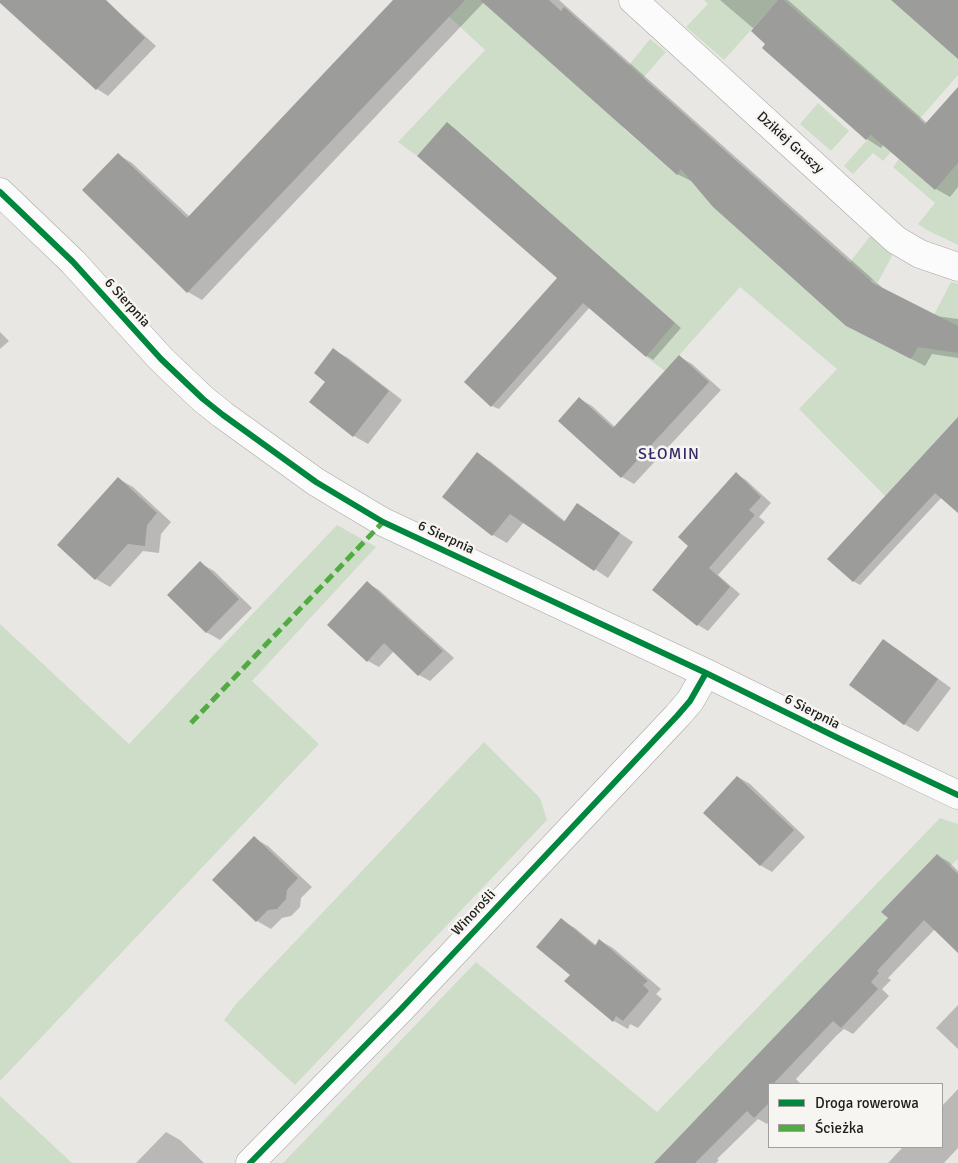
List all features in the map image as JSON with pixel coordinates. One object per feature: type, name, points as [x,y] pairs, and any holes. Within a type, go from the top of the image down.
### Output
[{"type":"street","name":"Dzikiej Gruszy","points":[[633,0],[896,240],[920,254],[958,267]]},
{"type":"street","name":"6 Sierpnia","points":[[0,192],[73,262],[161,359],[203,399],[316,482],[383,522],[706,673],[958,795]]},
{"type":"street","name":"Winorośli","points":[[250,1163],[401,1009],[677,716],[690,701],[706,673]]},
{"type":"green space","points":[[431,0],[480,0],[629,65],[650,39],[666,52],[643,78],[623,128],[676,174],[687,163],[713,207],[816,299],[850,262],[871,235],[893,254],[878,282],[872,279],[848,327],[911,359],[951,282],[958,284],[958,437],[948,428],[885,496],[799,409],[837,369],[740,287],[665,371],[646,357],[675,323],[447,123],[417,156],[398,142],[485,50]]},
{"type":"green space","points":[[704,0],[778,0],[724,60],[686,27],[708,4]]},
{"type":"green space","points":[[784,0],[891,0],[931,35],[958,37],[958,75],[883,161],[873,153],[853,174],[844,166],[889,115],[852,61]]},
{"type":"green space","points":[[818,103],[849,131],[831,151],[800,124]]},
{"type":"green space","points":[[899,159],[935,190],[958,163],[958,245],[918,224],[935,203],[893,167]]},
{"type":"green space","points":[[337,525],[376,547],[252,681],[319,744],[0,1081],[0,624],[129,744]]},
{"type":"green space","points":[[484,742],[540,798],[547,820],[295,1085],[224,1020],[236,1004]]},
{"type":"green space","points":[[940,818],[958,824],[958,859],[950,866],[937,854],[882,912],[888,919],[654,1163],[283,1163],[476,962],[657,1112]]},
{"type":"green space","points":[[0,1096],[72,1163],[0,1163]]},
{"type":"building","points":[[0,0],[106,0],[145,38],[96,90],[0,3]]},
{"type":"building","points":[[393,0],[465,0],[187,293],[82,190],[118,153],[187,218]]},
{"type":"building","points":[[480,0],[549,0],[561,11],[564,7],[873,283],[958,326],[958,353],[918,347],[911,359],[846,326],[713,207],[681,169],[677,175]]},
{"type":"building","points":[[778,0],[784,0],[925,124],[958,87],[958,163],[935,190],[871,135],[866,140],[762,48],[765,44],[751,31]]},
{"type":"building","points":[[891,0],[958,0],[958,59]]},
{"type":"building","points":[[447,122],[675,323],[646,357],[583,303],[491,407],[464,382],[557,278],[417,156]]},
{"type":"building","points":[[333,348],[389,391],[353,437],[309,402],[325,382],[314,373]]},
{"type":"building","points":[[679,355],[709,382],[621,478],[558,421],[579,397],[613,428]]},
{"type":"building","points":[[958,417],[958,513],[935,493],[853,582],[827,559]]},
{"type":"building","points":[[477,452],[564,522],[577,503],[620,533],[594,571],[510,514],[492,536],[442,497]]},
{"type":"building","points":[[736,472],[761,497],[749,510],[755,515],[709,568],[730,587],[697,626],[652,590],[688,546],[678,537]]},
{"type":"building","points":[[118,477],[157,513],[147,525],[145,546],[128,544],[95,580],[57,545]]},
{"type":"building","points":[[200,561],[239,599],[206,633],[167,595]]},
{"type":"building","points":[[367,581],[443,651],[418,676],[384,643],[367,662],[327,625]]},
{"type":"building","points":[[883,639],[938,679],[904,725],[849,685]]},
{"type":"building","points":[[737,776],[794,830],[760,866],[703,813]]},
{"type":"building","points":[[254,836],[298,878],[287,890],[286,899],[277,909],[268,910],[256,922],[212,880]]},
{"type":"building","points":[[937,854],[958,874],[958,953],[924,920],[877,971],[879,973],[871,982],[878,989],[841,1028],[833,1021],[774,1083],[768,1083],[768,1104],[754,1118],[747,1111],[695,1163],[654,1163],[888,918],[881,912]]},
{"type":"building","points":[[561,918],[595,946],[599,939],[648,981],[643,985],[649,991],[623,1021],[616,1016],[613,1022],[564,981],[570,975],[536,947]]},
{"type":"marked path","points":[[191,723],[383,522]]},
{"type":"cycle path","points":[[0,192],[73,262],[161,359],[203,399],[316,482],[383,522],[706,673],[958,795]]},
{"type":"cycle path","points":[[250,1163],[401,1009],[677,716],[690,701],[706,673]]},
{"type":"district","name":"SŁOMIN","points":[[669,455]]}]
